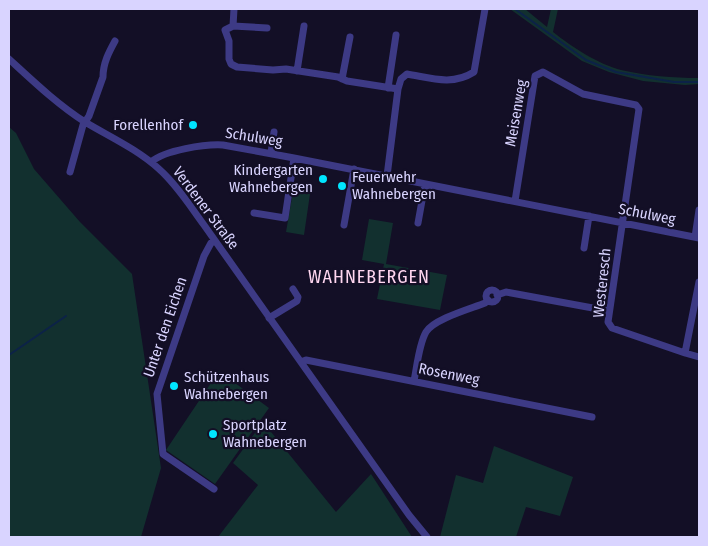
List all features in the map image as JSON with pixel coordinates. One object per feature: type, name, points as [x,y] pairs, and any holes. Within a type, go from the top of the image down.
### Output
[{"type":"street","points":[[233,26],[234,9]]},
{"type":"street","points":[[387,176],[401,79],[407,74],[450,81],[466,77],[474,72],[485,9]]},
{"type":"street","points":[[267,28],[233,26],[225,30],[229,41],[229,59],[232,64],[237,67],[273,70],[286,69],[398,90]]},
{"type":"street","points":[[297,71],[304,26]]},
{"type":"street","points":[[388,88],[396,35]]},
{"type":"street","points":[[342,79],[350,37]]},
{"type":"street","points":[[70,172],[85,122],[103,77],[106,60],[115,41]]},
{"type":"street","name":"Verdener Straße","points":[[9,59],[59,103],[85,122],[151,162],[178,189],[409,515],[427,537]]},
{"type":"street","name":"Meisenweg","points":[[515,201],[535,76],[543,72],[583,94],[636,104],[639,109],[623,223]]},
{"type":"street","points":[[270,153],[274,132]]},
{"type":"street","name":"Schulweg","points":[[151,162],[155,158],[183,149],[212,144],[223,145],[697,238]]},
{"type":"street","points":[[254,213],[285,218],[294,158]]},
{"type":"street","points":[[344,225],[354,170]]},
{"type":"street","points":[[418,223],[425,184]]},
{"type":"street","points":[[697,238],[699,210]]},
{"type":"street","points":[[584,248],[589,216]]},
{"type":"street","name":"Westeresch","points":[[623,223],[608,322],[612,328],[699,358]]},
{"type":"street","name":"Unter den Eichen","points":[[214,240],[204,256],[157,394],[163,454],[214,489]]},
{"type":"street","points":[[685,353],[699,282]]},
{"type":"street","points":[[269,318],[297,301],[298,297],[293,289]]},
{"type":"street","points":[[414,381],[422,343],[427,330],[436,322],[485,303],[488,300],[486,294],[490,291],[498,294],[506,292],[609,311]]},
{"type":"street","name":"Rosenweg","points":[[301,362],[306,360],[592,417]]},
{"type":"green space","points":[[510,9],[525,9],[547,27],[551,9],[558,9],[553,32],[594,59],[612,67],[631,72],[680,78],[699,78],[699,84],[685,85],[643,81],[609,72],[582,61]]},
{"type":"green space","points":[[9,127],[16,133],[34,169],[80,222],[132,274],[161,468],[141,537],[9,537]]},
{"type":"green space","points":[[293,192],[310,194],[304,235],[286,232]]},
{"type":"green space","points":[[369,219],[393,223],[386,264],[447,275],[440,310],[377,299],[384,264],[362,260]]},
{"type":"green space","name":"Sportplatz Wahnebergen","points":[[219,371],[269,408],[215,484],[166,450]]},
{"type":"green space","points":[[263,422],[336,512],[371,474],[412,537],[218,537],[258,485],[233,463]]},
{"type":"green space","points":[[494,446],[573,477],[560,516],[526,507],[516,537],[440,537],[456,475],[483,483]]},
{"type":"waterway","points":[[515,9],[586,60],[616,72],[674,82],[699,82]]},
{"type":"waterway","points":[[9,355],[66,316]]},
{"type":"place","name":"Forellenhof","points":[[193,125]]},
{"type":"place","name":"Kindergarten Wahnebergen","points":[[323,179]]},
{"type":"place","name":"Feuerwehr Wahnebergen","points":[[342,186]]},
{"type":"place","name":"Schützenhaus Wahnebergen","points":[[174,386]]},
{"type":"place","name":"Sportplatz Wahnebergen","points":[[213,434]]},
{"type":"district","name":"WAHNEBERGEN","points":[[369,277]]}]
